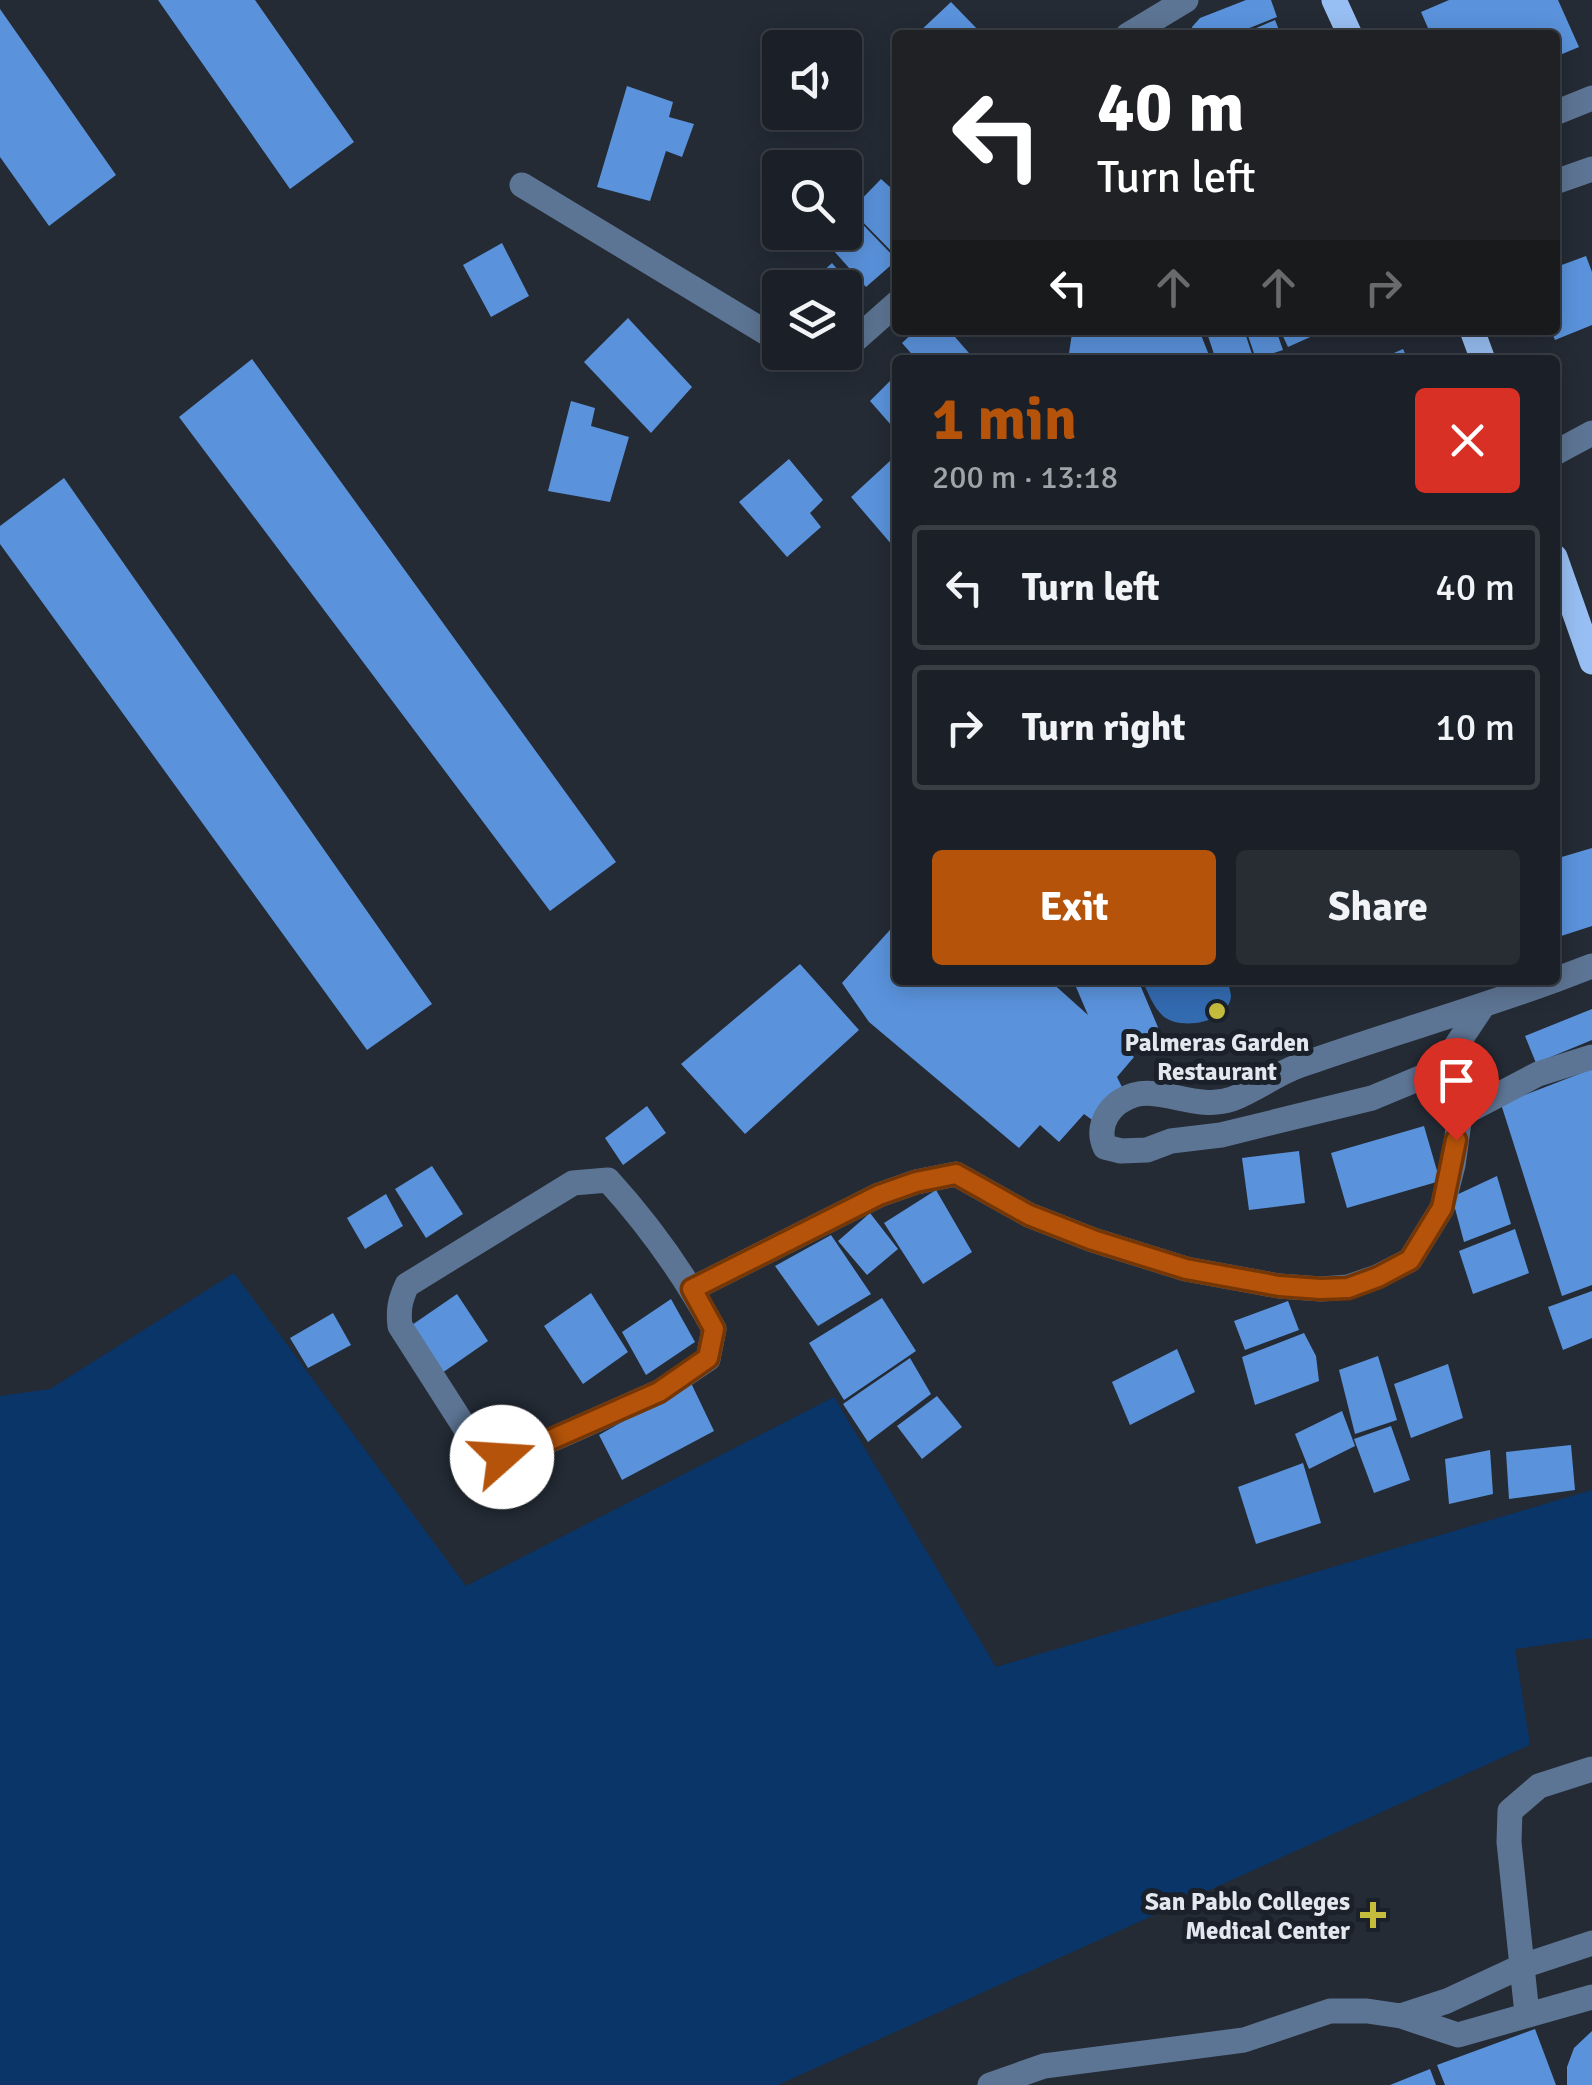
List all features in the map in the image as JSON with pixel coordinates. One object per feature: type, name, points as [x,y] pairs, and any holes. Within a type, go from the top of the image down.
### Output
[{"type":"main road","points":[[1334,0],[1348,30]]},
{"type":"main road","points":[[1560,571],[1592,662]]},
{"type":"street","points":[[1136,30],[1186,0]]},
{"type":"street","points":[[1560,111],[1592,98]]},
{"type":"street","points":[[1560,180],[1592,169]]},
{"type":"street","points":[[522,184],[762,330]]},
{"type":"street","points":[[862,334],[892,307]]},
{"type":"street","points":[[1560,450],[1592,434]]},
{"type":"street","points":[[1560,978],[1592,966]]},
{"type":"street","points":[[1482,1007],[1444,1068],[1372,1098],[1221,1135],[1172,1141],[1147,1150],[1105,1147],[1100,1136],[1104,1119],[1115,1105],[1133,1096],[1150,1093],[1193,1102],[1230,1100],[1296,1066],[1541,985]]},
{"type":"street","points":[[692,1289],[879,1195],[956,1174],[1029,1215],[1186,1269],[1279,1286],[1348,1288],[1410,1260],[1442,1208],[1460,1116],[1538,1074],[1592,1057]]},
{"type":"street","points":[[608,1180],[634,1208],[692,1289],[714,1329],[708,1358],[659,1392],[516,1455],[502,1457],[486,1452],[471,1437],[400,1326],[398,1310],[407,1285],[573,1183],[608,1180]]},
{"type":"street","points":[[1527,2014],[1509,1842],[1510,1811],[1539,1786],[1592,1769]]},
{"type":"street","points":[[1402,2016],[1520,1967],[1592,1943]]},
{"type":"street","points":[[990,2085],[1044,2066],[1244,2040],[1330,2011],[1402,2016],[1458,2036],[1592,1997]]},
{"type":"shaded area","points":[[1144,985],[1228,985],[1231,996],[1222,1013],[1191,1023],[1171,1021]]},
{"type":"shaded area","points":[[234,1273],[466,1586],[834,1397],[996,1667],[1592,1490],[1592,1638],[1515,1649],[1530,1745],[778,2085],[0,2085],[0,1396],[50,1389]]},
{"type":"building","points":[[158,0],[255,0],[354,142],[290,189]]},
{"type":"building","points":[[1246,0],[1271,0],[1277,17],[1244,30],[1193,30],[1200,18]]},
{"type":"building","points":[[1449,0],[1558,0],[1579,47],[1560,55],[1560,30],[1429,30],[1421,12]]},
{"type":"building","points":[[951,2],[978,30],[921,30]]},
{"type":"building","points":[[0,9],[116,175],[49,226],[0,157]]},
{"type":"building","points":[[1275,20],[1279,30],[1252,30]]},
{"type":"building","points":[[627,86],[673,102],[669,117],[694,124],[682,157],[666,151],[650,201],[597,187]]},
{"type":"building","points":[[881,179],[892,185],[892,252],[862,221],[862,199]]},
{"type":"building","points":[[862,224],[892,255],[892,264],[866,287],[862,270],[851,270],[833,250],[862,250]]},
{"type":"building","points":[[502,243],[529,296],[491,317],[463,265]]},
{"type":"building","points":[[1586,256],[1592,272],[1592,325],[1555,340],[1553,335],[1560,335],[1560,266]]},
{"type":"building","points":[[628,318],[692,387],[651,433],[584,362]]},
{"type":"building","points":[[911,335],[953,335],[971,355],[913,355],[902,343]]},
{"type":"building","points":[[1072,335],[1201,335],[1209,355],[1069,355]]},
{"type":"building","points":[[1208,335],[1246,335],[1252,355],[1214,355]]},
{"type":"building","points":[[1248,335],[1278,335],[1283,350],[1255,355]]},
{"type":"building","points":[[1282,335],[1315,335],[1288,347]]},
{"type":"building","points":[[252,359],[616,862],[550,911],[179,417]]},
{"type":"building","points":[[892,379],[892,426],[870,401]]},
{"type":"building","points":[[571,401],[595,408],[591,426],[629,437],[610,502],[548,491]]},
{"type":"building","points":[[789,459],[823,500],[810,513],[821,527],[787,557],[739,502]]},
{"type":"building","points":[[892,461],[892,545],[851,497]]},
{"type":"building","points":[[64,478],[432,1004],[367,1050],[0,544],[0,526]]},
{"type":"building","points":[[1592,848],[1592,926],[1560,936],[1560,858]]},
{"type":"building","points":[[892,928],[892,985],[1055,985],[1088,1015],[1075,985],[1140,985],[1160,1032],[1123,1047],[1134,1057],[1117,1077],[1124,1091],[1095,1122],[1084,1114],[1059,1142],[1040,1125],[1019,1148],[869,1022],[842,983]]},
{"type":"building","points":[[800,964],[859,1030],[745,1134],[681,1064]]},
{"type":"building","points":[[1592,1009],[1592,1040],[1536,1063],[1525,1036]]},
{"type":"building","points":[[1592,1069],[1592,1285],[1562,1296],[1501,1104]]},
{"type":"building","points":[[647,1106],[666,1133],[623,1165],[605,1138]]},
{"type":"building","points":[[1424,1126],[1440,1181],[1347,1208],[1331,1153]]},
{"type":"building","points":[[1299,1151],[1305,1203],[1249,1210],[1242,1158]]},
{"type":"building","points":[[432,1166],[463,1214],[426,1238],[395,1189]]},
{"type":"building","points":[[1497,1176],[1511,1224],[1464,1242],[1452,1197]]},
{"type":"building","points":[[936,1190],[972,1252],[923,1284],[884,1223]]},
{"type":"building","points":[[386,1194],[403,1226],[365,1249],[347,1218]]},
{"type":"building","points":[[870,1213],[898,1249],[867,1275],[838,1241]]},
{"type":"building","points":[[1515,1229],[1529,1273],[1473,1294],[1459,1251]]},
{"type":"building","points":[[831,1235],[871,1294],[818,1326],[775,1266]]},
{"type":"building","points":[[1592,1291],[1592,1338],[1563,1350],[1548,1307]]},
{"type":"building","points":[[591,1293],[628,1352],[583,1384],[544,1326]]},
{"type":"building","points":[[457,1294],[488,1341],[442,1373],[409,1327]]},
{"type":"building","points":[[882,1298],[916,1351],[844,1400],[809,1343]]},
{"type":"building","points":[[671,1299],[695,1342],[646,1375],[622,1332]]},
{"type":"building","points":[[1288,1301],[1299,1330],[1245,1350],[1234,1321]]},
{"type":"building","points":[[333,1313],[351,1345],[308,1368],[290,1338]]},
{"type":"building","points":[[1304,1333],[1316,1356],[1319,1381],[1255,1405],[1242,1357]]},
{"type":"building","points":[[1177,1349],[1195,1392],[1130,1425],[1112,1382]]},
{"type":"building","points":[[1378,1356],[1397,1420],[1355,1434],[1339,1370]]},
{"type":"building","points":[[910,1358],[931,1394],[868,1442],[843,1404]]},
{"type":"building","points":[[1448,1364],[1463,1418],[1411,1438],[1394,1384]]},
{"type":"building","points":[[691,1383],[714,1431],[622,1480],[599,1435]]},
{"type":"building","points":[[937,1396],[962,1427],[922,1459],[897,1426]]},
{"type":"building","points":[[1342,1411],[1355,1446],[1309,1469],[1295,1434]]},
{"type":"building","points":[[1391,1426],[1410,1480],[1374,1493],[1354,1439]]},
{"type":"building","points":[[1571,1445],[1575,1490],[1509,1499],[1506,1452]]},
{"type":"building","points":[[1490,1450],[1493,1494],[1449,1504],[1445,1459]]},
{"type":"building","points":[[1303,1463],[1321,1523],[1256,1544],[1238,1487]]},
{"type":"building","points":[[1535,2029],[1556,2085],[1445,2085],[1437,2065]]},
{"type":"building","points":[[1592,2031],[1592,2085],[1567,2085],[1567,2067],[1574,2048]]},
{"type":"building","points":[[1430,2069],[1436,2085],[1390,2085]]},
{"type":"place","name":"Palmeras Garden Restaurant","points":[[1217,1011]]},
{"type":"place","name":"San Pablo Colleges Medical Center","points":[[1373,1915]]},
{"type":"route","points":[[502,1457],[516,1455],[659,1392],[708,1358],[714,1329],[692,1289],[879,1195],[916,1182],[956,1174],[1029,1215],[1186,1269],[1279,1286],[1348,1288],[1410,1260],[1442,1208],[1456,1140]]}]
